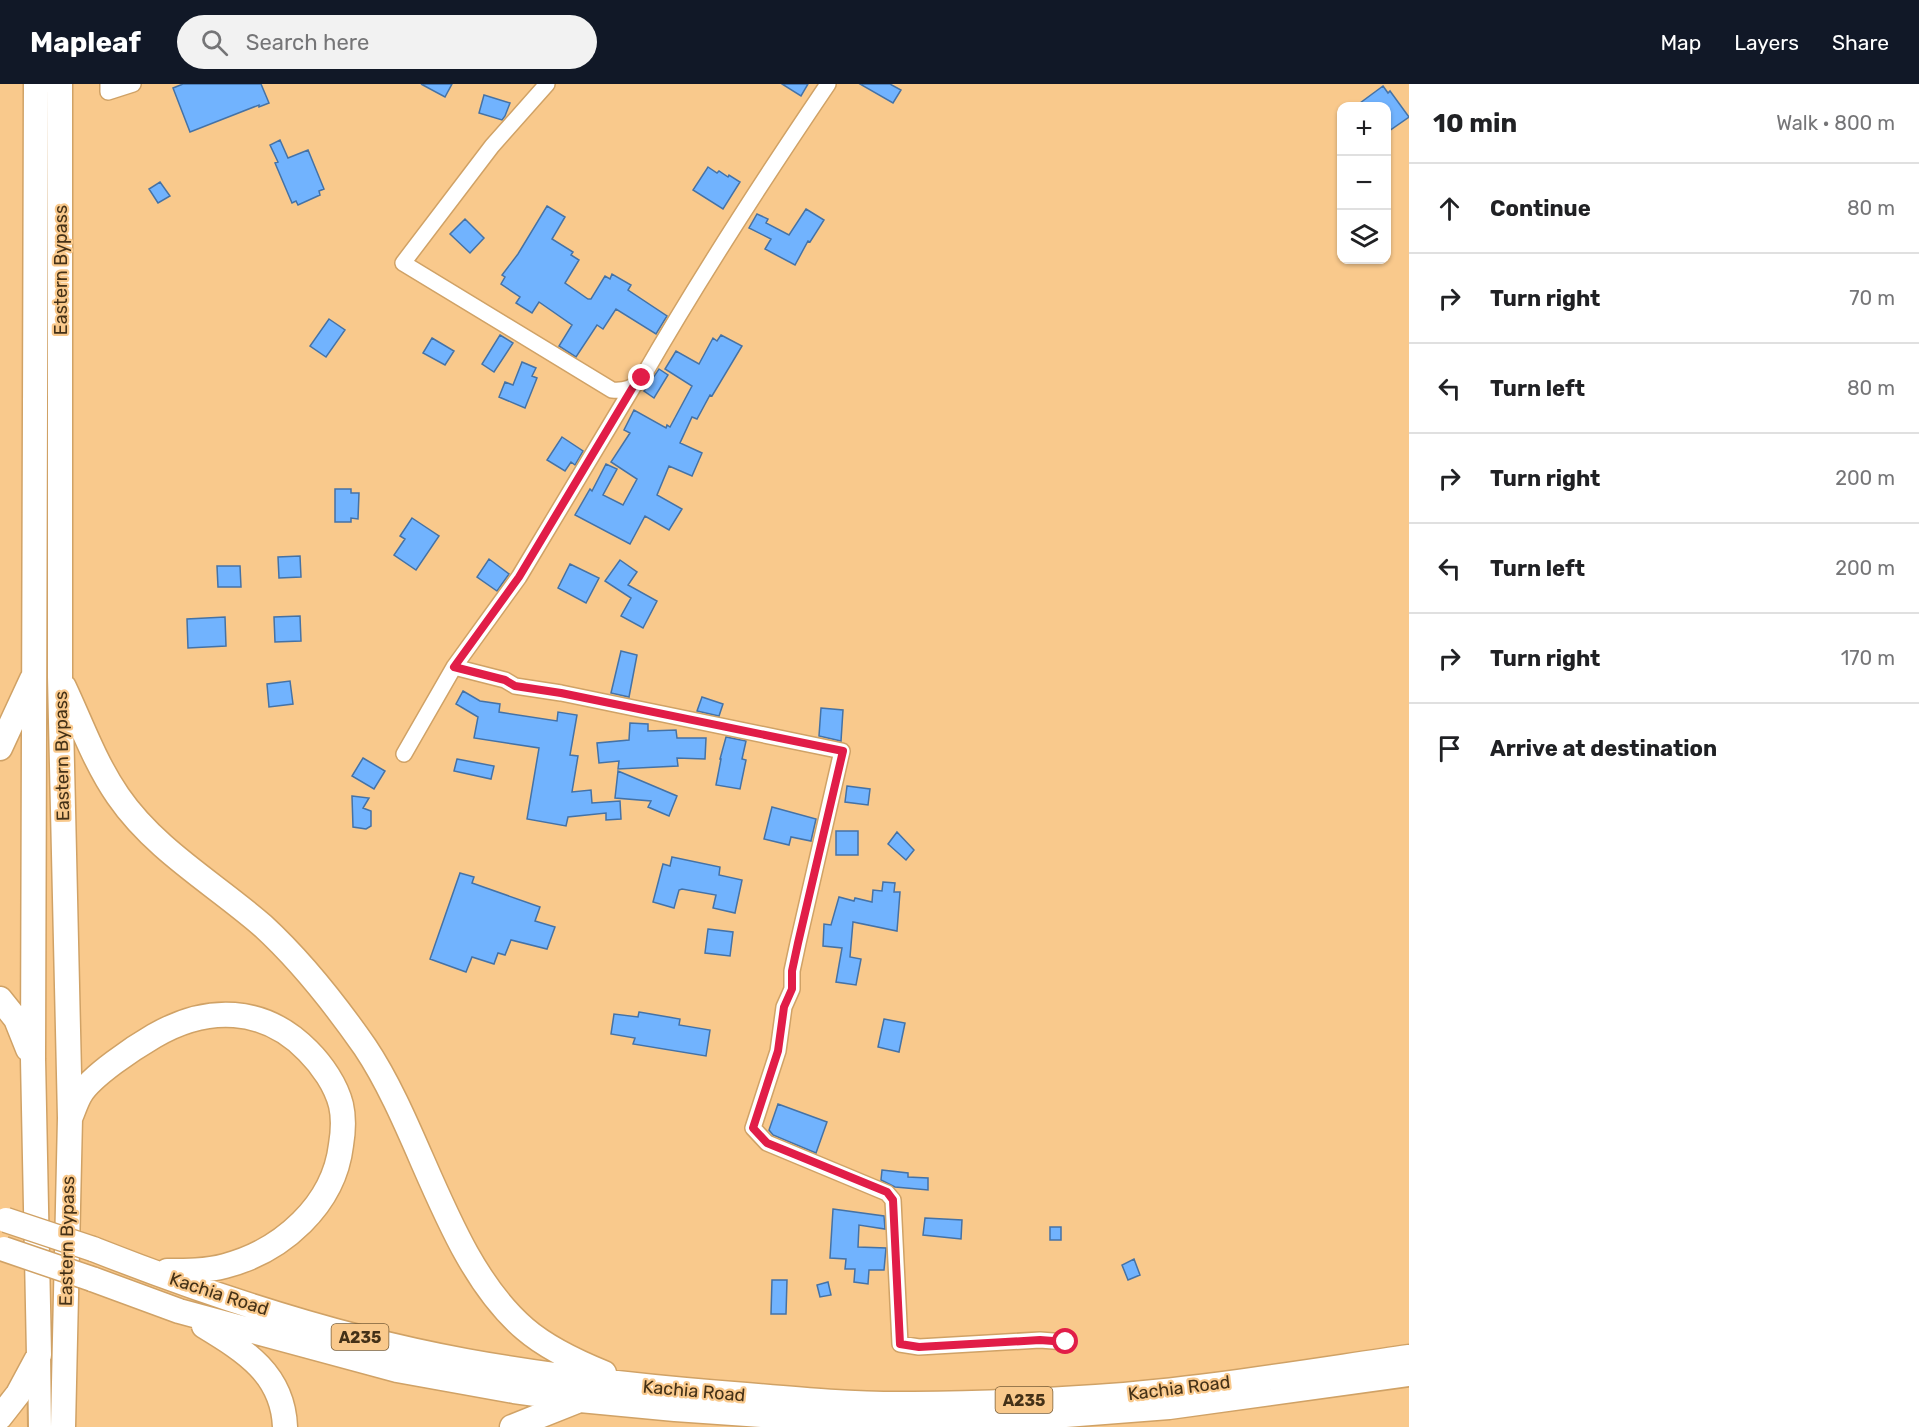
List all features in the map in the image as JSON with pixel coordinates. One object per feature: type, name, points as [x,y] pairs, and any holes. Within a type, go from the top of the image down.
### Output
[{"type":"highway","name":"Eastern Bypass","points":[[36,84],[33,1059],[39,1355]]},
{"type":"highway","name":"Eastern Bypass","points":[[60,84],[60,677],[70,1118],[63,1427]]},
{"type":"highway","points":[[0,748],[35,672]]},
{"type":"highway","points":[[60,677],[118,797],[169,851],[263,927],[292,956],[329,999],[366,1049],[399,1109],[449,1218],[474,1265],[504,1308],[526,1330],[576,1361],[644,1394]]},
{"type":"highway","points":[[0,999],[16,1019],[33,1059]]},
{"type":"highway","points":[[70,1118],[81,1094],[97,1077],[140,1044],[169,1028],[197,1018],[230,1015],[256,1017],[281,1029],[319,1062],[332,1084],[341,1105],[343,1131],[339,1160],[330,1186],[310,1215],[297,1228],[275,1243],[252,1256],[226,1266],[199,1271],[149,1271]]},
{"type":"highway","name":"Kachia Road","points":[[3,1219],[93,1249],[149,1271],[357,1337],[465,1361],[644,1394],[833,1424],[1111,1413],[1215,1402],[1409,1374]]},
{"type":"highway","name":"A235","points":[[2,1249],[179,1311]]},
{"type":"highway","points":[[179,1311],[238,1347],[258,1363],[273,1383],[281,1402],[285,1427]]},
{"type":"highway","name":"Kachia Road","points":[[179,1311],[387,1367],[514,1391],[580,1400],[644,1394],[934,1404],[1096,1397],[1409,1357]]},
{"type":"highway","points":[[0,1418],[18,1394],[39,1355]]},
{"type":"highway","points":[[512,1427],[580,1400]]},
{"type":"main road","name":"Eastern Bypass","points":[[39,1355],[40,1427]]},
{"type":"street","points":[[108,84],[108,92],[133,84]]},
{"type":"street","points":[[547,84],[492,146],[403,263],[612,390],[621,391],[633,387]]},
{"type":"street","points":[[404,754],[454,667],[519,577],[633,387],[642,378],[698,282],[754,193],[828,84]]},
{"type":"street","points":[[454,667],[505,680],[515,686],[573,695],[843,751],[798,943],[792,971],[792,989],[784,1007],[778,1051],[753,1128],[767,1143],[887,1192],[893,1200],[900,1344],[919,1347],[1040,1340],[1066,1342]]},
{"type":"building","points":[[183,84],[261,84],[269,103],[190,132],[173,88]]},
{"type":"building","points":[[421,84],[452,84],[445,97]]},
{"type":"building","points":[[782,84],[808,84],[801,96]]},
{"type":"building","points":[[860,84],[890,84],[901,90],[893,103]]},
{"type":"building","points":[[1383,86],[1388,93],[1390,91],[1409,117],[1391,130],[1391,102],[1361,102]]},
{"type":"building","points":[[484,95],[510,103],[502,120],[479,113]]},
{"type":"building","points":[[280,140],[288,158],[308,150],[324,189],[319,191],[320,195],[298,205],[296,201],[292,203],[270,145]]},
{"type":"building","points":[[708,167],[740,182],[723,209],[693,190]]},
{"type":"building","points":[[160,182],[170,196],[158,203],[149,189]]},
{"type":"building","points":[[547,206],[565,217],[552,239],[573,252],[571,255],[579,260],[565,283],[591,299],[605,276],[610,279],[612,274],[631,285],[628,290],[667,316],[656,334],[616,309],[603,329],[597,325],[576,357],[559,346],[572,325],[539,302],[532,313],[516,303],[520,297],[501,284],[505,277],[502,275],[518,254]]},
{"type":"building","points":[[806,209],[824,220],[810,242],[808,241],[795,265],[765,249],[771,239],[749,228],[757,214],[768,219],[766,223],[789,235]]},
{"type":"building","points":[[465,219],[484,238],[470,253],[450,234]]},
{"type":"building","points":[[329,319],[345,330],[326,357],[310,346]]},
{"type":"building","points":[[500,335],[513,343],[494,372],[482,364]]},
{"type":"building","points":[[721,335],[742,346],[697,419],[692,417],[680,443],[702,453],[692,476],[669,466],[657,495],[682,509],[669,530],[645,516],[630,544],[575,515],[590,489],[592,491],[606,464],[617,469],[603,495],[623,505],[637,479],[611,462],[630,433],[624,430],[634,410],[666,428],[667,425],[670,427],[692,386],[665,369],[676,351],[699,364],[713,338],[717,341]]},
{"type":"building","points":[[432,338],[454,351],[445,365],[423,353]]},
{"type":"building","points":[[522,362],[536,368],[532,376],[537,378],[525,408],[499,397],[505,382],[513,385]]},
{"type":"building","points":[[659,369],[668,375],[654,398],[644,391]]},
{"type":"building","points":[[562,437],[583,451],[575,465],[571,462],[565,471],[547,460]]},
{"type":"building","points":[[335,489],[351,489],[351,493],[359,493],[358,519],[351,518],[351,522],[335,522]]},
{"type":"building","points":[[412,518],[439,536],[416,570],[394,555],[405,539],[400,536]]},
{"type":"building","points":[[300,556],[301,577],[279,578],[278,557]]},
{"type":"building","points":[[489,559],[509,574],[497,591],[477,577]]},
{"type":"building","points":[[620,560],[637,572],[628,585],[657,601],[643,628],[621,616],[631,598],[605,581]]},
{"type":"building","points":[[570,564],[599,578],[586,603],[558,588]]},
{"type":"building","points":[[217,566],[240,566],[241,587],[218,587]]},
{"type":"building","points":[[300,616],[301,641],[275,642],[274,617]]},
{"type":"building","points":[[225,617],[226,646],[188,648],[187,619]]},
{"type":"building","points":[[621,651],[637,655],[629,697],[611,693]]},
{"type":"building","points":[[290,681],[293,704],[269,707],[267,684]]},
{"type":"building","points":[[463,691],[480,701],[500,704],[499,712],[557,721],[558,712],[577,715],[570,755],[578,756],[572,792],[591,790],[592,803],[620,801],[621,819],[606,820],[606,813],[568,817],[566,826],[527,819],[539,748],[474,738],[478,717],[456,704]]},
{"type":"building","points":[[702,697],[723,704],[719,716],[697,711]]},
{"type":"building","points":[[821,708],[843,710],[841,741],[819,736]]},
{"type":"building","points":[[630,723],[648,724],[648,731],[676,730],[677,738],[706,738],[705,759],[677,758],[678,766],[618,769],[619,761],[599,763],[597,743],[629,740]]},
{"type":"building","points":[[726,737],[746,741],[742,759],[746,760],[740,789],[716,785]]},
{"type":"building","points":[[363,758],[385,771],[374,789],[352,776]]},
{"type":"building","points":[[457,759],[494,766],[491,779],[454,771]]},
{"type":"building","points":[[618,771],[677,796],[669,816],[648,807],[651,801],[615,798]]},
{"type":"building","points":[[847,786],[870,789],[868,805],[845,802]]},
{"type":"building","points":[[352,796],[369,798],[363,808],[371,811],[371,826],[366,829],[353,827]]},
{"type":"building","points":[[772,807],[816,819],[811,841],[791,837],[789,845],[764,839]]},
{"type":"building","points":[[836,831],[858,831],[858,855],[836,855]]},
{"type":"building","points":[[897,832],[914,850],[906,860],[888,844]]},
{"type":"building","points":[[672,857],[720,867],[719,875],[742,880],[735,913],[713,908],[716,895],[682,889],[679,890],[674,908],[653,902],[663,864],[670,866]]},
{"type":"building","points":[[460,873],[474,877],[472,883],[540,907],[535,921],[555,927],[547,949],[511,940],[505,955],[498,953],[494,964],[472,957],[466,972],[430,959]]},
{"type":"building","points":[[883,882],[895,883],[894,892],[900,892],[897,931],[853,922],[850,957],[861,959],[856,985],[836,982],[842,948],[823,946],[824,924],[831,925],[839,897],[872,902],[873,890],[882,891]]},
{"type":"building","points":[[708,929],[733,932],[730,956],[705,953]]},
{"type":"building","points":[[639,1012],[680,1019],[679,1025],[710,1030],[706,1056],[633,1044],[635,1038],[611,1034],[614,1014],[638,1017]]},
{"type":"building","points":[[884,1019],[905,1023],[899,1052],[878,1047]]},
{"type":"building","points":[[778,1104],[827,1122],[816,1153],[773,1135],[769,1130]]},
{"type":"building","points":[[882,1170],[908,1173],[908,1177],[928,1178],[928,1190],[895,1187],[881,1180]]},
{"type":"building","points":[[833,1209],[884,1216],[885,1229],[859,1225],[858,1247],[886,1248],[884,1270],[869,1270],[868,1284],[854,1282],[855,1269],[845,1269],[846,1259],[830,1258]]},
{"type":"building","points":[[925,1218],[962,1220],[961,1239],[923,1235]]},
{"type":"building","points":[[1050,1227],[1061,1227],[1061,1240],[1050,1240]]},
{"type":"building","points":[[1134,1259],[1140,1275],[1128,1280],[1122,1265]]},
{"type":"building","points":[[772,1280],[787,1280],[786,1314],[771,1314]]},
{"type":"building","points":[[828,1282],[831,1295],[820,1297],[817,1285]]},
{"type":"route","points":[[642,378],[633,387],[519,577],[454,667],[505,680],[515,686],[561,693],[843,751],[792,971],[792,989],[784,1007],[778,1051],[753,1128],[767,1143],[887,1192],[893,1200],[900,1344],[919,1347],[1040,1340],[1066,1342]]}]
